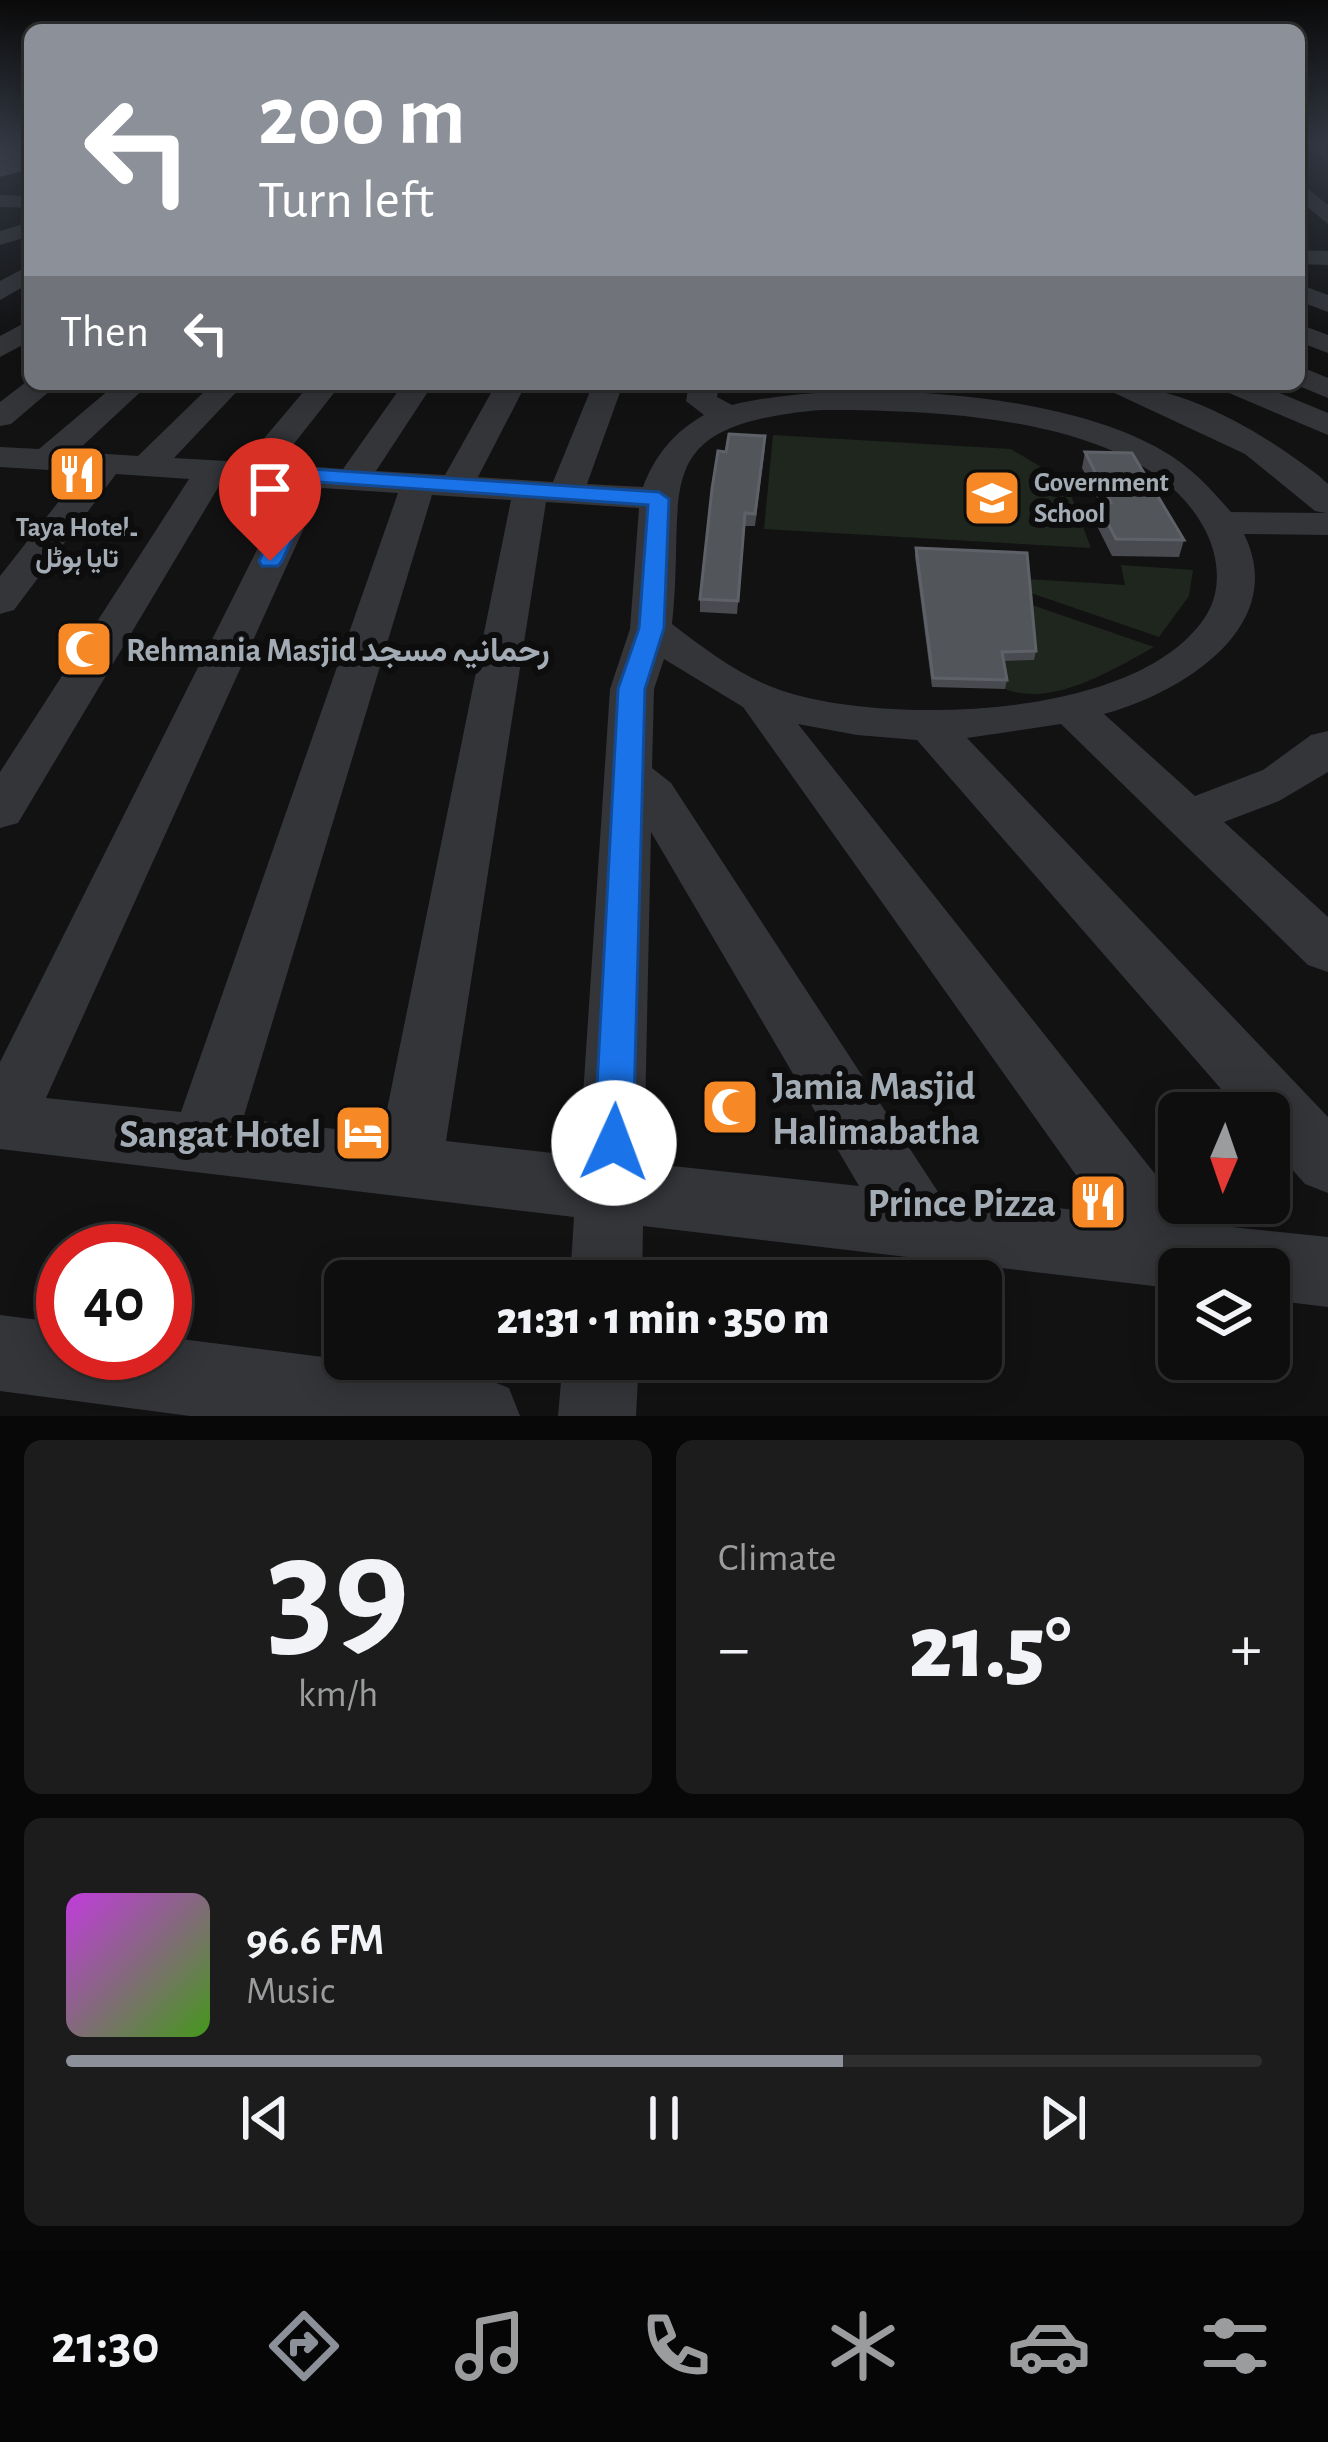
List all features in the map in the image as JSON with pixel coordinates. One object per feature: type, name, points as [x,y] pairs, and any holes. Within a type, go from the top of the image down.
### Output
[{"type":"street","points":[[0,418],[35,390]]},
{"type":"street","points":[[48,460],[127,390]]},
{"type":"street","points":[[148,465],[223,390]]},
{"type":"street","points":[[254,472],[321,390]]},
{"type":"street","points":[[413,390],[333,477],[2,1121],[1158,1252]]},
{"type":"street","points":[[203,1144],[438,483],[507,390]]},
{"type":"street","points":[[409,1167],[549,490],[605,390]]},
{"type":"street","points":[[703,390],[701,401],[728,415]]},
{"type":"street","points":[[1135,390],[1189,411],[1254,446],[1328,503]]},
{"type":"street","points":[[1248,390],[1328,425]]},
{"type":"street","points":[[607,1260],[632,689],[652,628],[659,499],[670,464],[683,446],[728,415],[799,393],[861,394],[1004,413],[1102,433],[1153,458],[1222,523],[1235,548],[1241,577],[1234,607],[1212,639],[1131,690],[1071,708],[1000,721],[928,725],[832,717],[763,700],[699,667],[652,628]]},
{"type":"street","points":[[3,460],[148,465],[659,499]]},
{"type":"street","points":[[0,602],[107,463]]},
{"type":"street","points":[[0,812],[212,469]]},
{"type":"street","points":[[1222,523],[1328,524]]},
{"type":"street","points":[[763,700],[768,716],[1170,1248]]},
{"type":"street","points":[[1071,708],[1186,817],[1320,931]]},
{"type":"street","points":[[928,725],[1328,1162]]},
{"type":"street","points":[[1186,817],[1248,796],[1318,757],[1328,746]]},
{"type":"street","points":[[628,772],[654,795],[920,1225]]},
{"type":"street","points":[[1290,1268],[1328,1272]]},
{"type":"street","points":[[0,1353],[481,1416]]},
{"type":"street","points":[[597,1416],[600,1380]]},
{"type":"shaded area","points":[[773,435],[1011,449],[1066,482],[1091,548],[764,529]]},
{"type":"shaded area","points":[[1121,565],[1193,570],[1189,596],[1159,637],[1028,592],[1027,579],[1125,585]]},
{"type":"shaded area","points":[[1029,604],[1154,647],[1062,690],[1023,694],[1005,689],[1000,661]]},
{"type":"building","points":[[729,434],[765,436],[755,514],[745,513],[738,601],[700,599],[718,451],[726,452]]},
{"type":"building","points":[[1085,452],[1132,453],[1184,540],[1116,539],[1097,502],[1111,503]]},
{"type":"building","points":[[916,548],[1027,553],[1036,651],[1002,652],[1007,680],[933,678]]},
{"type":"place","name":"Taya Hotel۔ تایا ہوٹل","points":[[77,474]]},
{"type":"place","name":"Government School","points":[[992,498]]},
{"type":"place","name":"Rehmania Masjid رحمانیہ مسجد","points":[[84,649]]},
{"type":"place","name":"Jamia Masjid Halimabatha","points":[[730,1107]]},
{"type":"place","name":"Sangat Hotel","points":[[363,1133]]},
{"type":"place","name":"Prince Pizza","points":[[1098,1202]]},
{"type":"route","points":[[270,561],[311,475],[659,499],[652,628],[632,689],[614,1143]]}]
